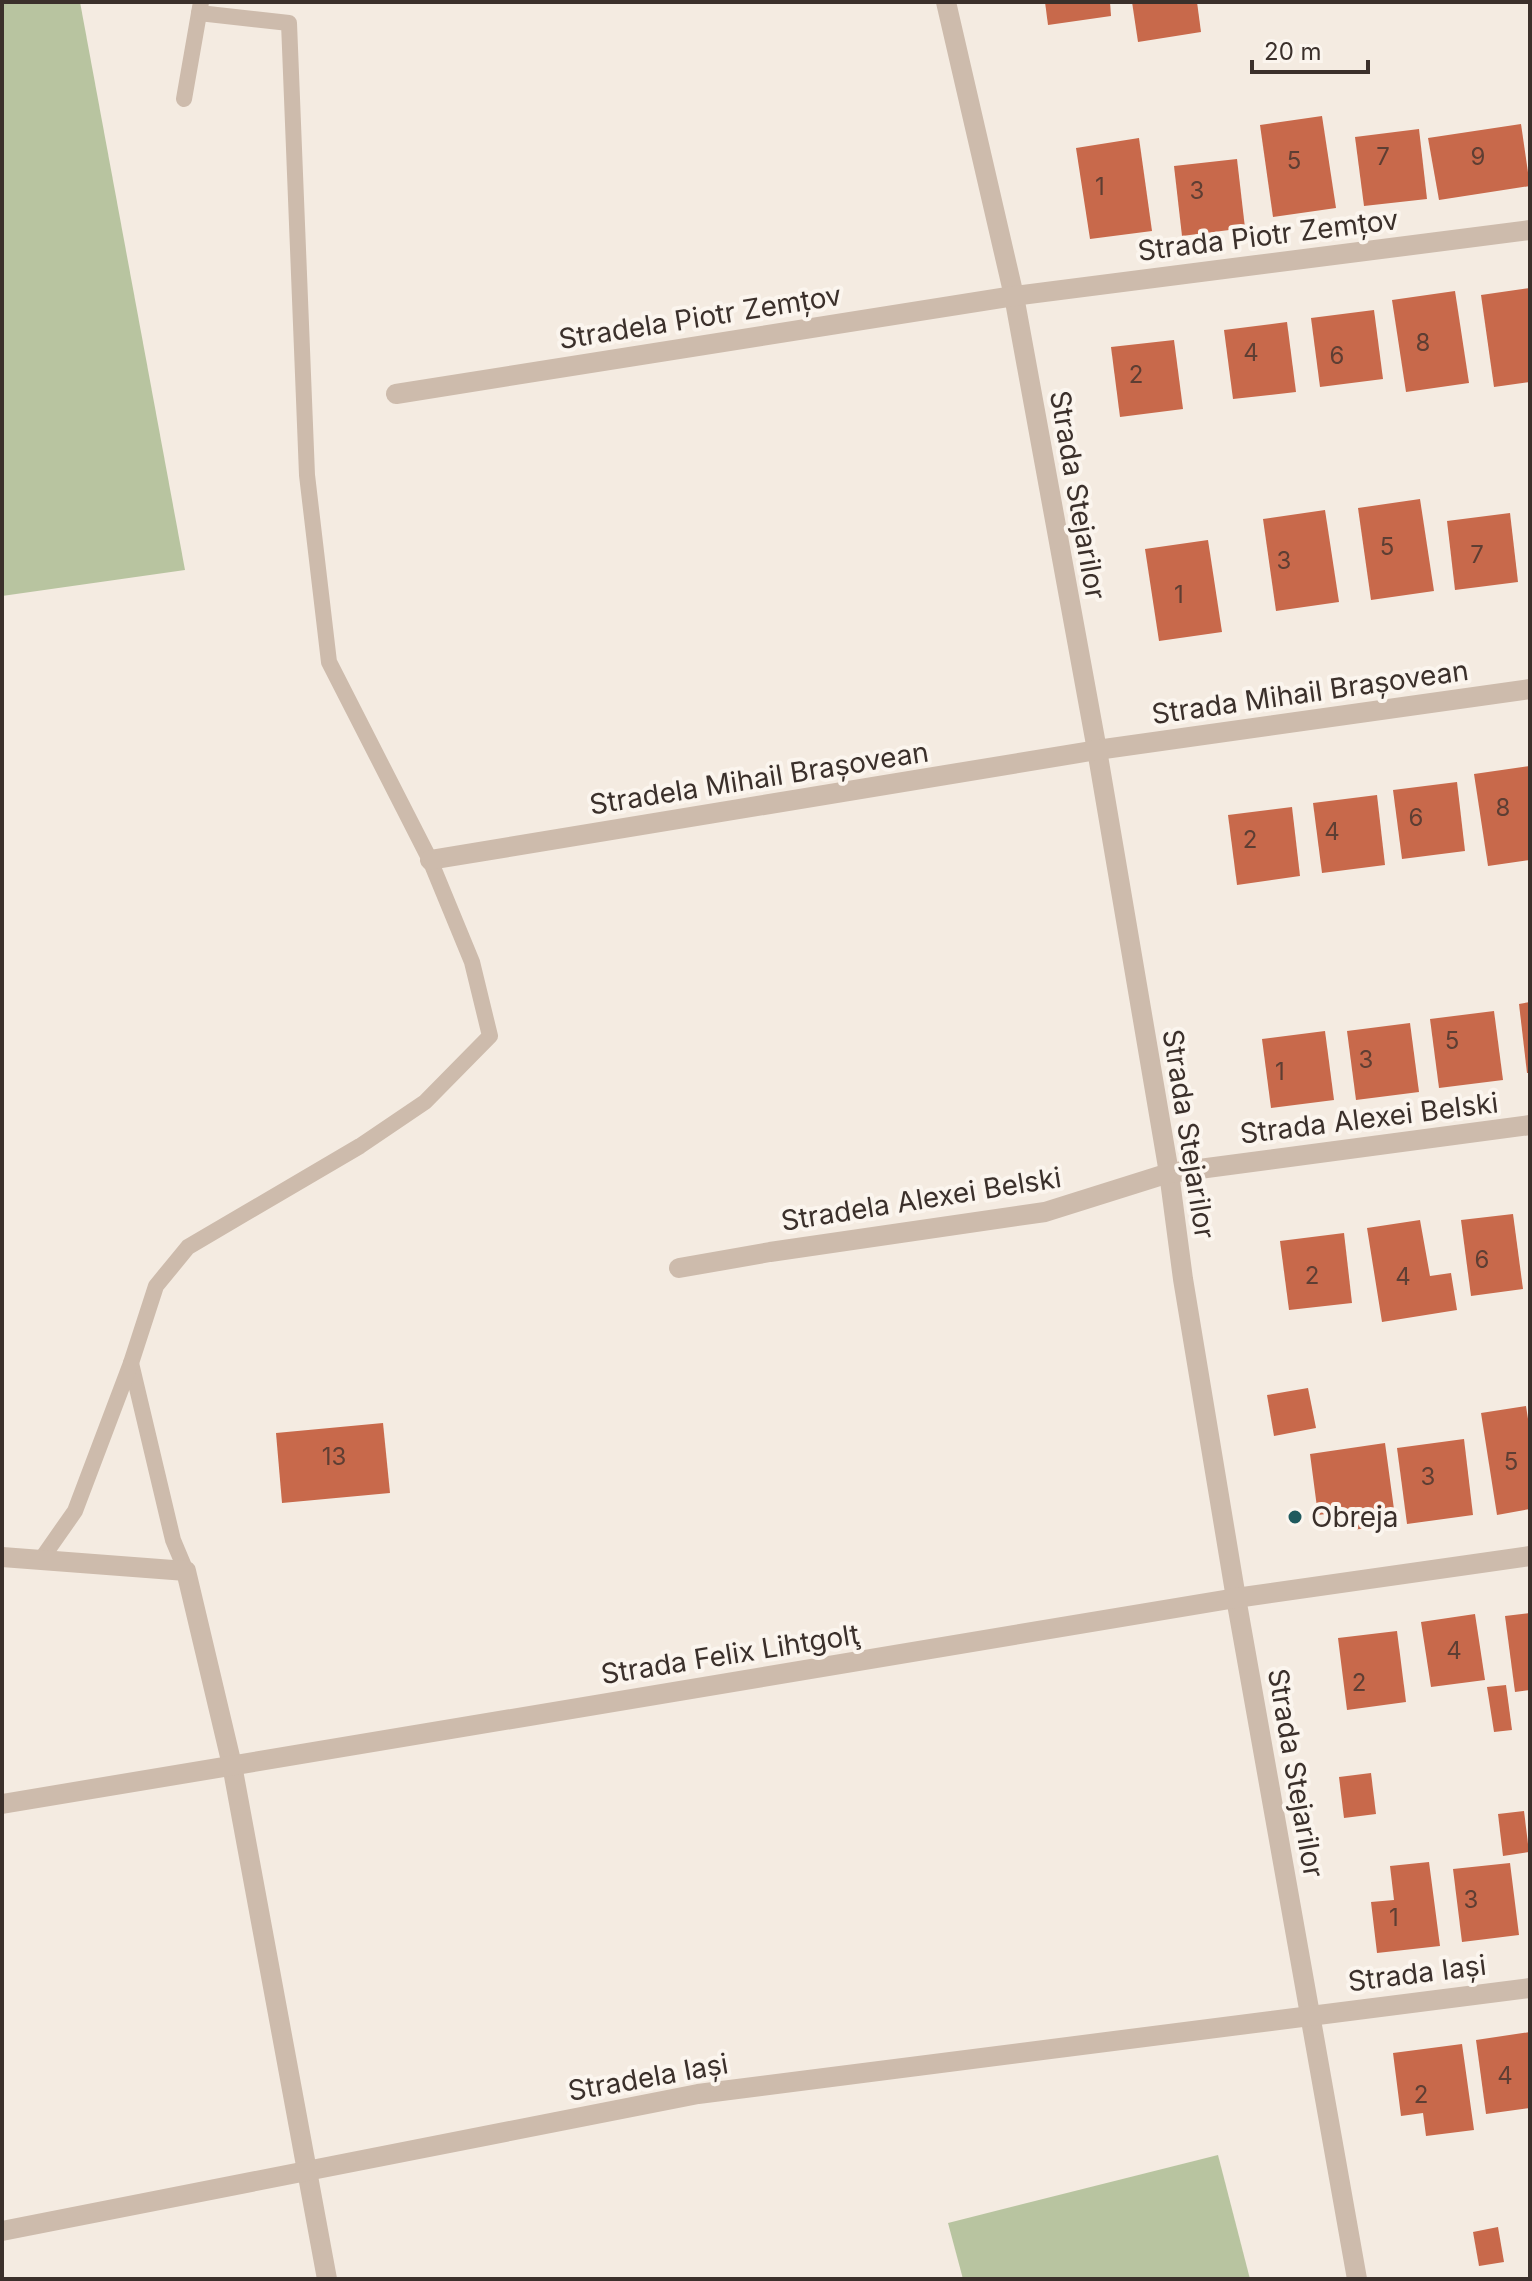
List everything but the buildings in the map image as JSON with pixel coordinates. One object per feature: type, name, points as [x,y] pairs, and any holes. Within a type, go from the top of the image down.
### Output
[{"type":"street","name":"Strada Stejarilor","points":[[946,2],[1014,296],[1097,750],[1169,1173],[1183,1279],[1236,1598],[1357,2279]]},
{"type":"street","name":"Strada Piotr Zemțov","points":[[1014,296],[1530,230]]},
{"type":"street","name":"Stradela Piotr Zemțov","points":[[396,394],[1014,296]]},
{"type":"street","name":"Strada Mihail Brașovean","points":[[1097,750],[1530,689]]},
{"type":"street","name":"Stradela Mihail Brașovean","points":[[430,860],[1097,750]]},
{"type":"street","name":"Strada Alexei Belski","points":[[1169,1173],[1530,1125]]},
{"type":"street","name":"Stradela Alexei Belski","points":[[679,1268],[1045,1212],[1169,1173]]},
{"type":"street","name":"Strada Felix Lihtgolţ","points":[[2,1804],[1236,1598],[1530,1556]]},
{"type":"street","points":[[2,1557],[186,1571],[232,1765],[327,2279]]},
{"type":"street","name":"Strada Iași","points":[[1310,2015],[1530,1988]]},
{"type":"street","name":"Stradela Iași","points":[[2,2231],[698,2094],[1310,2015]]},
{"type":"lane","points":[[40,1561],[75,1511],[131,1363],[156,1286],[188,1247],[360,1146],[425,1102],[490,1036],[472,962],[430,860],[329,662],[307,475],[289,23],[200,7],[184,99]]},
{"type":"lane","points":[[131,1363],[173,1540],[186,1571]]},
{"type":"green space","points":[[2,2],[80,2],[185,570],[2,596]]},
{"type":"green space","points":[[1218,2155],[1250,2279],[963,2279],[948,2223]]},
{"type":"place","name":"Obreja","points":[[1295,1517]]}]
